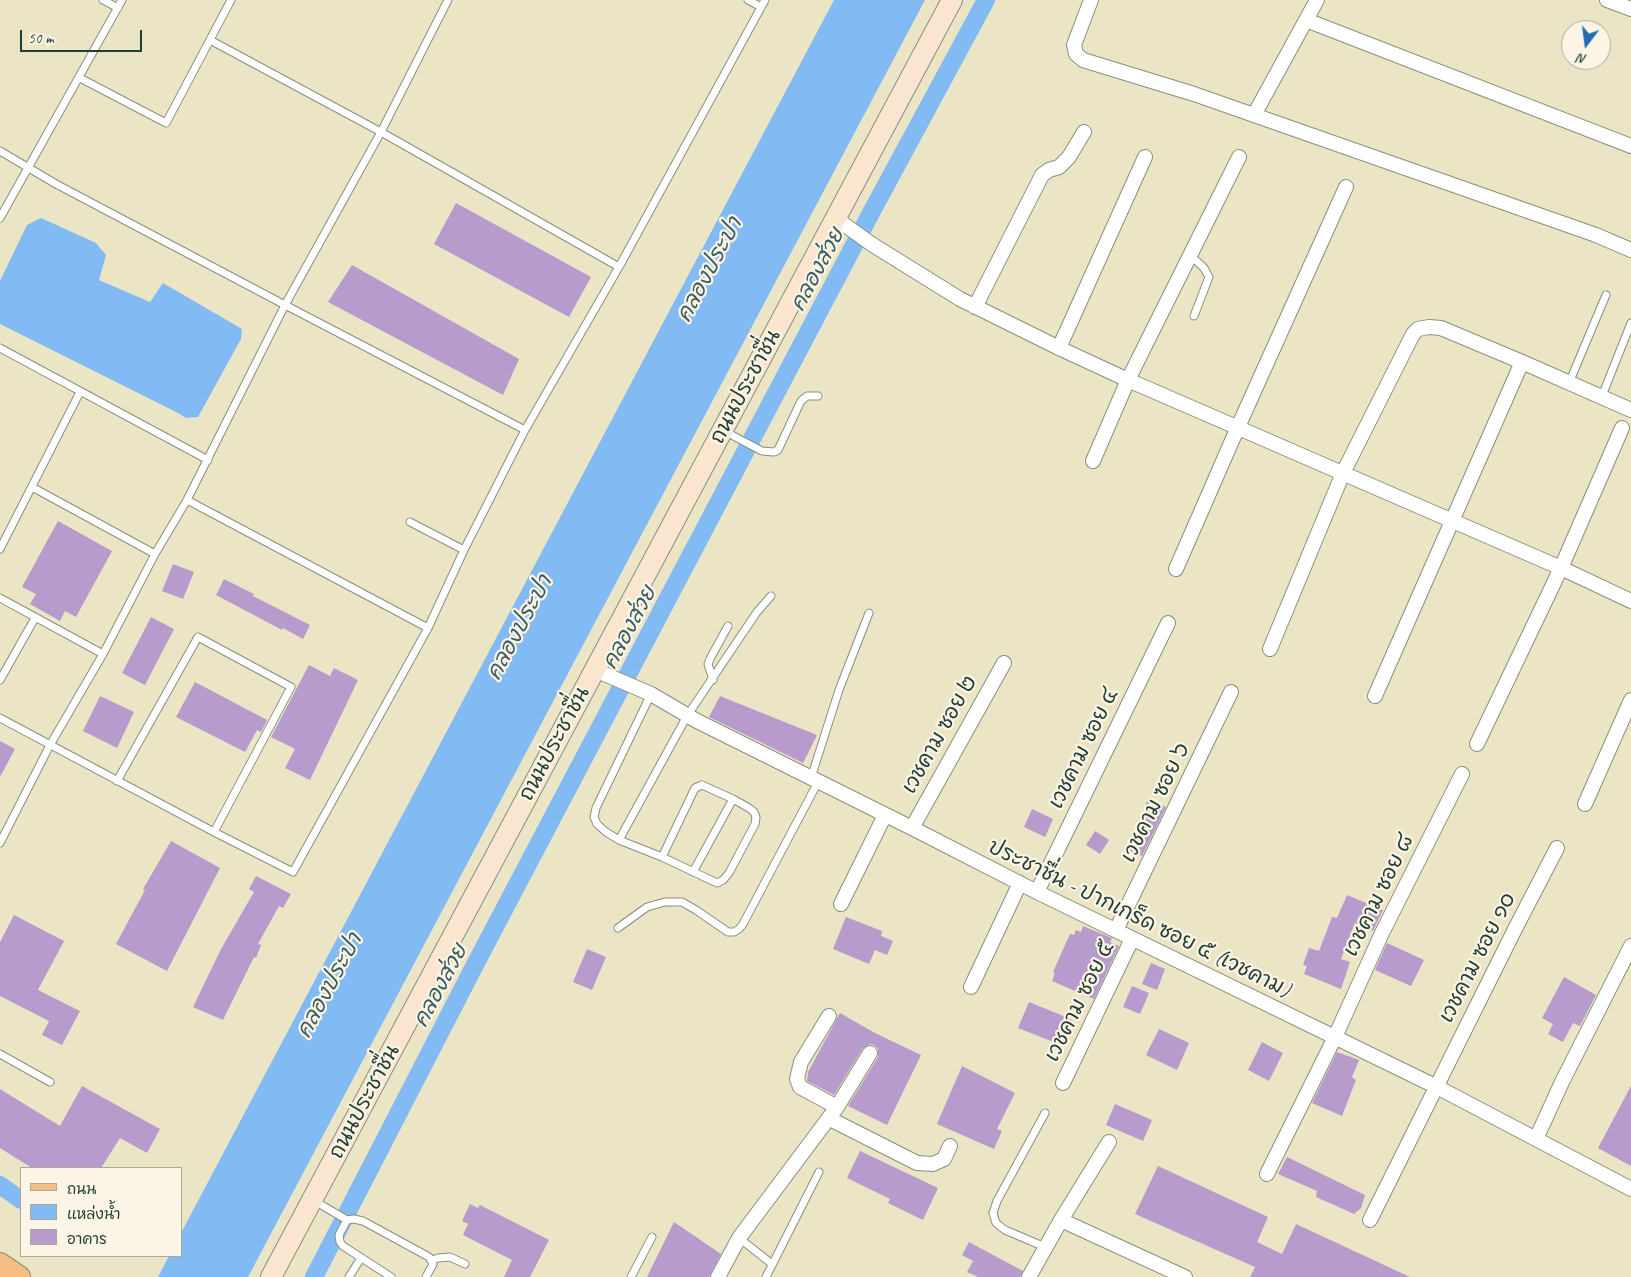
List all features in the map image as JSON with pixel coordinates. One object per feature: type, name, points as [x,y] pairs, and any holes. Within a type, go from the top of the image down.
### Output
[{"type":"main road","name":"ถนนประชาชื่น","points":[[271,1277],[320,1204],[600,673],[729,434],[952,0]]},
{"type":"main road","points":[[0,1264],[19,1277]]},
{"type":"street","points":[[1091,0],[1074,45],[1076,54],[1083,60],[1194,94],[1596,235],[1631,250]]},
{"type":"street","points":[[1254,115],[1317,0]]},
{"type":"street","points":[[1608,0],[1631,9]]},
{"type":"street","points":[[1306,20],[1631,146]]},
{"type":"street","points":[[975,306],[1042,175],[1049,170],[1059,167],[1069,158],[1084,132]]},
{"type":"street","points":[[1059,348],[1145,157]]},
{"type":"street","points":[[1093,461],[1128,380],[1239,157]]},
{"type":"street","points":[[1176,569],[1238,426],[1346,188]]},
{"type":"street","points":[[839,221],[873,245],[975,306],[1059,348],[1128,380],[1238,426],[1561,568],[1631,601]]},
{"type":"street","points":[[1270,649],[1343,473],[1413,334],[1418,329],[1440,328],[1631,410]]},
{"type":"street","points":[[1375,696],[1454,521],[1522,362]]},
{"type":"street","points":[[1476,744],[1561,568],[1622,428]]},
{"type":"street","name":"เวชคาม ซอย ๔","points":[[1037,892],[1168,623]]},
{"type":"street","name":"เวชคาม ซอย ๒","points":[[912,828],[1004,663]]},
{"type":"street","name":"ประชาชื่น - ปากเกร็ด ซอย ๕ (เวชคาม)","points":[[600,673],[651,694],[687,716],[1037,892],[1437,1087],[1631,1189]]},
{"type":"street","name":"เวชคาม ซอย ๖","points":[[1116,930],[1231,692]]},
{"type":"street","points":[[1585,804],[1631,700]]},
{"type":"street","name":"เวชคาม ซอย ๘","points":[[1267,1174],[1335,1037],[1382,933],[1462,774]]},
{"type":"street","points":[[841,904],[885,815]]},
{"type":"street","name":"เวชคาม ซอย ๑๐","points":[[1370,1220],[1557,848]]},
{"type":"street","points":[[971,987],[1020,883]]},
{"type":"street","name":"เวชคาม ซอย ๕","points":[[1063,1083],[1132,939]]},
{"type":"street","points":[[1536,1139],[1562,1082],[1631,946]]},
{"type":"street","points":[[828,1016],[801,1062],[797,1079],[800,1087],[834,1113],[917,1163],[933,1164],[944,1159],[950,1146]]},
{"type":"street","points":[[718,1277],[739,1238],[834,1113],[870,1053]]},
{"type":"street","points":[[1029,1277],[1061,1220],[1109,1142]]},
{"type":"street","points":[[1061,1220],[1185,1277]]},
{"type":"lane","points":[[103,0],[118,8]]},
{"type":"lane","points":[[0,218],[122,0]]},
{"type":"lane","points":[[80,78],[166,123],[231,0]]},
{"type":"lane","points":[[0,843],[50,745],[103,654],[187,500],[285,305],[381,132],[448,0]]},
{"type":"lane","points":[[0,718],[293,872],[428,628],[464,550],[526,430],[620,267],[763,3],[748,0]]},
{"type":"lane","points":[[210,40],[381,132],[620,267]]},
{"type":"lane","points":[[0,151],[64,188],[526,430]]},
{"type":"lane","points":[[1190,255],[1204,268],[1209,277],[1194,316]]},
{"type":"lane","points":[[1569,383],[1606,295]]},
{"type":"lane","points":[[1602,396],[1631,323]]},
{"type":"lane","points":[[0,348],[208,460]]},
{"type":"lane","points":[[0,549],[80,392]]},
{"type":"lane","points":[[729,434],[762,451],[770,453],[778,450],[801,401],[807,396],[818,396]]},
{"type":"lane","points":[[32,487],[156,554]]},
{"type":"lane","points":[[187,500],[428,628]]},
{"type":"lane","points":[[410,522],[464,550]]},
{"type":"lane","points":[[619,840],[687,716],[757,612],[771,596]]},
{"type":"lane","points":[[0,598],[103,654]]},
{"type":"lane","points":[[618,928],[647,907],[664,902],[682,902],[728,932],[734,932],[743,924],[814,780],[839,690],[869,614]]},
{"type":"lane","points":[[0,680],[35,618]]},
{"type":"lane","points":[[713,680],[708,664],[728,626]]},
{"type":"lane","points":[[117,781],[198,637],[291,687],[214,832]]},
{"type":"lane","points":[[651,694],[596,808],[594,816],[597,824],[619,840],[662,857],[718,883],[729,873],[756,817],[754,812],[733,799],[708,786],[702,785],[695,788],[662,857]]},
{"type":"lane","points":[[693,872],[733,799]]},
{"type":"lane","points":[[0,1054],[50,1082]]},
{"type":"lane","points":[[1045,1113],[997,1201],[993,1213],[996,1223],[1005,1230],[1045,1248]]},
{"type":"lane","points":[[766,1277],[819,1172]]},
{"type":"lane","points":[[320,1204],[347,1220]]},
{"type":"lane","points":[[391,1277],[343,1246],[339,1235],[347,1220],[354,1218],[363,1221],[432,1260],[450,1258],[465,1264]]},
{"type":"lane","points":[[631,1277],[652,1236]]},
{"type":"lane","points":[[739,1238],[772,1264]]},
{"type":"lane","points":[[349,1277],[361,1258]]},
{"type":"lane","points":[[426,1277],[433,1264],[432,1260]]},
{"type":"water","name":"คลองประปา","points":[[834,0],[925,0],[248,1277],[158,1277],[168,1257],[182,1257],[182,1231]]},
{"type":"water","points":[[41,218],[96,243],[106,255],[99,280],[150,302],[163,283],[242,329],[241,339],[198,417],[186,418],[0,324],[0,281],[27,225]]},
{"type":"building","points":[[456,203],[591,277],[569,317],[434,244]]},
{"type":"building","points":[[352,265],[519,359],[503,395],[328,302]]},
{"type":"building","points":[[58,521],[112,551],[76,617],[65,611],[60,621],[30,604],[36,594],[22,587]]},
{"type":"building","points":[[173,564],[194,572],[183,599],[162,591]]},
{"type":"building","points":[[224,579],[310,625],[303,639],[216,595]]},
{"type":"building","points":[[151,617],[174,629],[145,685],[122,673]]},
{"type":"building","points":[[309,665],[330,676],[334,668],[358,680],[310,780],[285,768],[295,749],[271,737]]},
{"type":"building","points":[[195,682],[267,720],[261,732],[257,730],[245,752],[176,717]]},
{"type":"building","points":[[100,696],[134,712],[117,748],[83,731]]},
{"type":"building","points":[[720,696],[817,735],[803,763],[709,717]]},
{"type":"building","points":[[0,741],[15,749],[0,777]]},
{"type":"building","points":[[1148,799],[1166,807],[1142,856],[1125,849],[1139,824]]},
{"type":"building","points":[[1032,809],[1053,819],[1045,837],[1024,827]]},
{"type":"building","points":[[1095,831],[1109,840],[1100,854],[1086,845]]},
{"type":"building","points":[[171,841],[220,868],[167,971],[116,944],[145,890],[143,889]]},
{"type":"building","points":[[256,876],[291,894],[283,908],[279,906],[258,944],[261,945],[256,958],[254,957],[223,1020],[193,1007],[221,949],[254,892],[249,889]]},
{"type":"building","points":[[1347,895],[1383,910],[1373,931],[1355,923],[1341,959],[1350,962],[1341,989],[1304,974],[1307,966],[1303,965],[1309,948],[1319,951],[1332,917],[1337,918]]},
{"type":"building","points":[[14,915],[64,941],[38,990],[80,1011],[62,1045],[42,1035],[49,1021],[0,996],[0,942]]},
{"type":"building","points":[[846,917],[882,931],[881,936],[893,941],[887,955],[875,950],[869,964],[833,949]]},
{"type":"building","points":[[1083,926],[1112,938],[1110,942],[1119,946],[1094,999],[1052,981],[1055,973],[1053,972],[1070,934],[1074,935],[1076,930],[1081,932]]},
{"type":"building","points":[[1387,943],[1424,960],[1411,986],[1375,970]]},
{"type":"building","points":[[587,949],[606,957],[592,990],[573,982]]},
{"type":"building","points":[[1151,963],[1165,969],[1157,990],[1142,984]]},
{"type":"building","points":[[1564,977],[1596,995],[1580,1026],[1573,1023],[1563,1042],[1548,1034],[1553,1024],[1542,1018]]},
{"type":"building","points":[[1132,986],[1149,993],[1140,1014],[1123,1007]]},
{"type":"building","points":[[1029,1002],[1071,1019],[1061,1045],[1018,1028]]},
{"type":"building","points":[[840,1013],[875,1033],[921,1055],[887,1125],[848,1106],[878,1057],[878,1049],[874,1045],[870,1044],[863,1048],[834,1095],[807,1081],[808,1072]]},
{"type":"building","points":[[1159,1029],[1189,1043],[1177,1070],[1146,1055]]},
{"type":"building","points":[[1262,1042],[1283,1053],[1269,1081],[1248,1070]]},
{"type":"building","points":[[1337,1052],[1359,1060],[1352,1077],[1356,1080],[1342,1116],[1312,1103]]},
{"type":"building","points":[[962,1066],[1015,1093],[997,1129],[1002,1131],[994,1149],[937,1124]]},
{"type":"building","points":[[82,1086],[160,1129],[147,1153],[120,1138],[102,1167],[30,1167],[0,1148],[0,1089],[60,1126]]},
{"type":"building","points":[[1631,1086],[1631,1166],[1598,1148]]},
{"type":"building","points":[[1115,1104],[1152,1120],[1143,1141],[1106,1125]]},
{"type":"building","points":[[860,1151],[938,1188],[923,1220],[888,1203],[890,1199],[847,1178]]},
{"type":"building","points":[[1287,1157],[1365,1195],[1361,1208],[1354,1214],[1316,1197],[1317,1191],[1278,1174]]},
{"type":"building","points":[[1158,1166],[1268,1217],[1257,1242],[1282,1254],[1296,1224],[1410,1277],[1250,1277],[1255,1267],[1135,1214]]},
{"type":"building","points":[[470,1204],[478,1208],[480,1205],[549,1240],[530,1277],[504,1277],[512,1260],[463,1235],[468,1224],[462,1221]]},
{"type":"building","points":[[674,1222],[721,1254],[709,1277],[647,1277]]},
{"type":"building","points":[[969,1242],[1023,1271],[1020,1277],[978,1277],[967,1272],[973,1261],[962,1255]]},
{"type":"waterway","name":"คลองส่วย","points":[[314,1277],[478,959],[872,211],[986,0]]},
{"type":"waterway","points":[[0,1185],[20,1199]]}]
